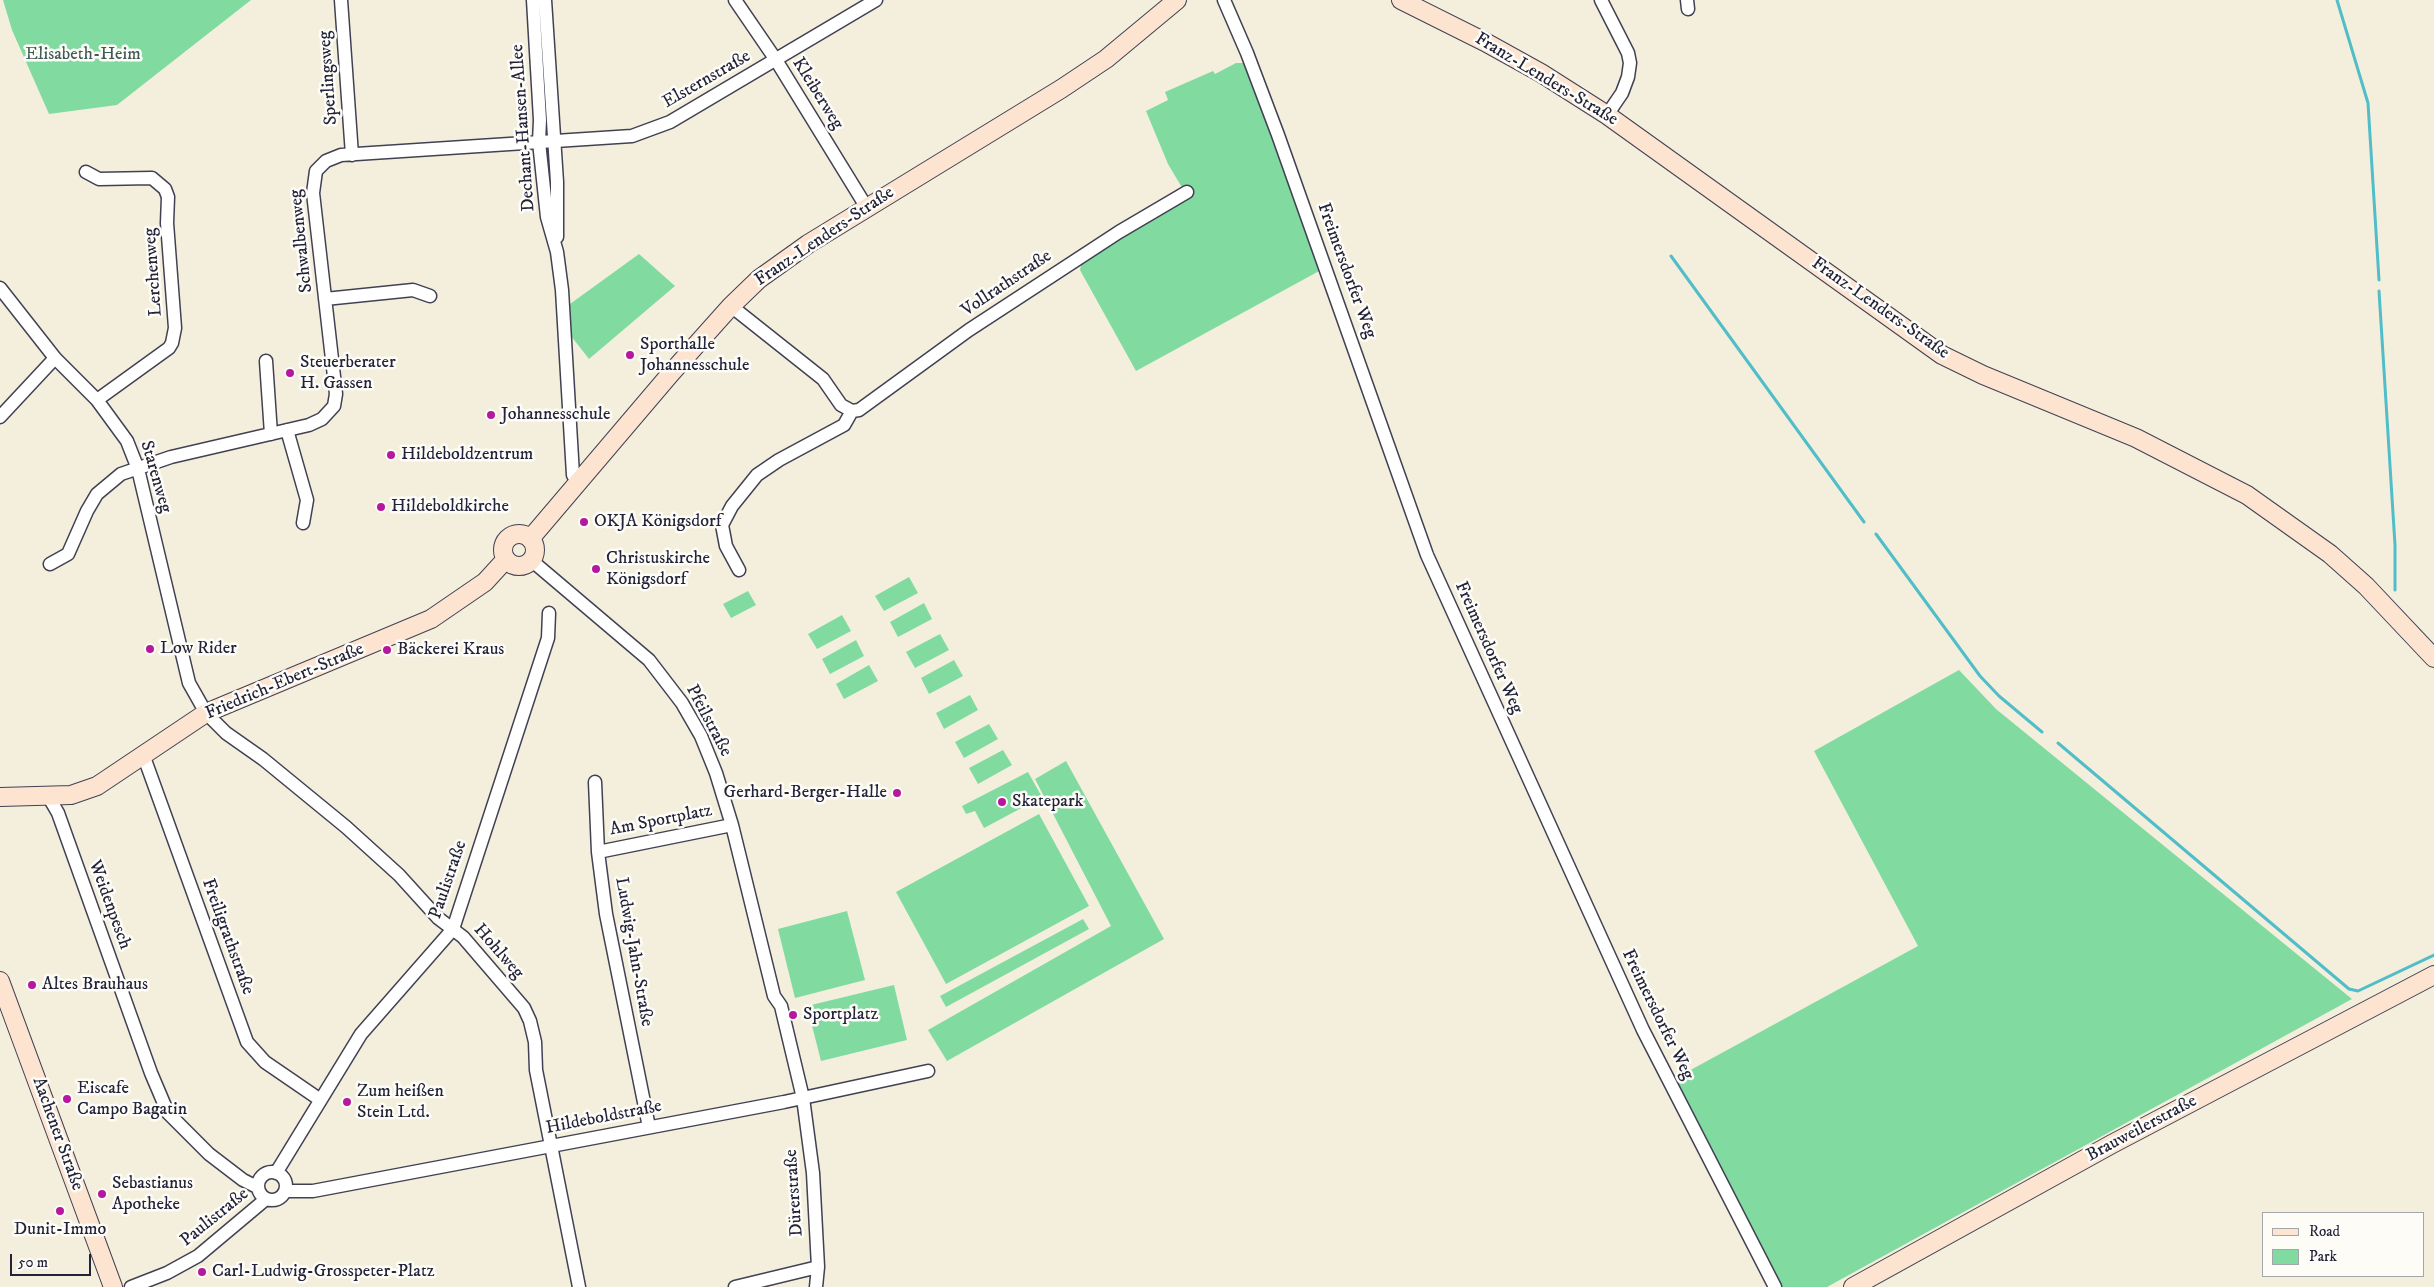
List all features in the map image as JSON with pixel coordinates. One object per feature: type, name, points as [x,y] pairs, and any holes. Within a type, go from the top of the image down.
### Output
[{"type":"street","name":"Sperlingsweg","points":[[341,0],[352,155]]},
{"type":"street","name":"Dechant-Hansen-Allee","points":[[533,0],[540,142],[547,217],[557,252]]},
{"type":"street","name":"Dechant-Hansen-Allee","points":[[545,0],[557,182],[557,252],[562,290],[573,475],[578,483]]},
{"type":"street","name":"Kleiberweg","points":[[735,0],[776,60],[867,208]]},
{"type":"street","name":"Elsternstraße","points":[[540,142],[632,136],[670,122],[876,0]]},
{"type":"street","name":"Franz-Lenders-Straße","points":[[530,539],[731,306],[759,279],[867,208],[1061,89],[1106,59],[1177,0]]},
{"type":"street","name":"Freimersdorfer Weg","points":[[1224,0],[1247,53],[1294,179],[1426,555],[1635,1013],[1775,1287]]},
{"type":"street","name":"Franz-Lenders-Straße","points":[[1401,0],[1485,42],[1541,73],[1607,115],[1942,355],[1982,375],[2136,438],[2247,495],[2344,567],[2398,618],[2434,658]]},
{"type":"street","points":[[1600,0],[1628,53],[1630,63],[1628,77],[1622,93],[1607,115]]},
{"type":"street","name":"Schwalbenweg","points":[[50,564],[68,554],[87,511],[97,494],[121,474],[170,457],[287,430],[322,419],[334,406],[336,394],[316,223],[313,180],[316,171],[326,160],[341,155],[540,142]]},
{"type":"street","name":"Lerchenweg","points":[[86,172],[99,179],[152,178],[165,189],[168,197],[167,223],[175,328],[169,348],[97,400]]},
{"type":"street","name":"Vollrathstraße","points":[[739,570],[726,546],[722,525],[732,506],[757,475],[779,460],[844,425],[852,411],[865,407],[969,330],[1065,266],[1187,192]]},
{"type":"street","name":"Starenweg","points":[[0,288],[55,358],[97,400],[128,441],[138,469],[189,683],[195,697],[206,713]]},
{"type":"street","points":[[325,299],[414,290],[430,296]]},
{"type":"street","points":[[731,306],[823,380],[841,405],[852,411]]},
{"type":"street","points":[[0,417],[55,358]]},
{"type":"street","points":[[266,361],[271,434]]},
{"type":"street","points":[[287,430],[307,500],[303,523]]},
{"type":"street","points":[[521,534],[530,539],[534,547],[531,560],[518,566],[506,559],[503,550],[510,536],[521,534]]},
{"type":"street","name":"Friedrich-Ebert-Straße","points":[[0,797],[71,795],[97,786],[144,757],[206,713],[432,619],[485,582],[506,559]]},
{"type":"street","name":"Pfeilstraße","points":[[531,560],[640,651],[664,678],[701,736],[716,773],[732,825],[774,996],[781,1006],[803,1098]]},
{"type":"street","name":"Paulistraße","points":[[266,1200],[260,1194],[257,1187],[263,1175],[276,1173],[319,1099],[361,1034],[453,929],[548,638],[549,613]]},
{"type":"street","name":"Hohlweg","points":[[206,713],[226,733],[263,759],[346,827],[399,875],[438,918],[463,937],[524,1008],[530,1021],[535,1042],[536,1070],[579,1287]]},
{"type":"street","name":"Freiligrathstraße","points":[[144,757],[247,1042],[265,1062],[319,1099]]},
{"type":"street","name":"Ludwig-Jahn-Straße","points":[[595,782],[598,852],[609,930],[649,1127]]},
{"type":"street","name":"Weidenpesch","points":[[51,797],[151,1072],[168,1112],[209,1154],[243,1180],[257,1187]]},
{"type":"street","name":"Am Sportplatz","points":[[598,852],[732,825]]},
{"type":"street","name":"Brauweilerstraße","points":[[1853,1287],[2112,1144],[2434,975]]},
{"type":"street","name":"Aachener Straße","points":[[0,981],[113,1287]]},
{"type":"street","name":"Hildeboldstraße","points":[[285,1191],[313,1191],[803,1098],[928,1071]]},
{"type":"street","name":"Dürerstraße","points":[[803,1098],[813,1173],[818,1267],[816,1287]]},
{"type":"street","points":[[276,1173],[284,1178],[285,1191]]},
{"type":"street","name":"Paulistraße","points":[[131,1287],[167,1273],[198,1256],[266,1200],[280,1199],[285,1191]]},
{"type":"street","points":[[736,1287],[818,1267]]},
{"type":"green space","name":"Elisabeth-Heim","points":[[3,0],[251,0],[117,105],[49,114],[12,30]]},
{"type":"green space","points":[[1236,63],[1244,63],[1321,270],[1136,371],[1080,270],[1082,261],[1187,196],[1168,164],[1146,111],[1168,100],[1165,92],[1213,71],[1215,74]]},
{"type":"green space","points":[[639,254],[675,286],[589,359],[571,336],[570,304]]},
{"type":"green space","points":[[909,577],[918,593],[884,611],[875,596]]},
{"type":"green space","points":[[748,591],[756,605],[731,618],[723,604]]},
{"type":"green space","points":[[924,603],[932,619],[898,637],[890,622]]},
{"type":"green space","points":[[842,615],[851,631],[817,649],[808,634]]},
{"type":"green space","points":[[940,634],[949,650],[915,668],[906,652]]},
{"type":"green space","points":[[856,640],[864,656],[830,674],[822,659]]},
{"type":"green space","points":[[954,660],[963,676],[929,694],[921,678]]},
{"type":"green space","points":[[869,665],[878,681],[844,699],[836,684]]},
{"type":"green space","points":[[1959,670],[1996,709],[2352,999],[1827,1287],[1780,1287],[1674,1079],[1918,946],[1814,751]]},
{"type":"green space","points":[[970,695],[978,710],[944,729],[936,713]]},
{"type":"green space","points":[[989,724],[998,739],[964,758],[955,742]]},
{"type":"green space","points":[[1003,750],[1012,765],[978,784],[969,768]]},
{"type":"green space","points":[[1066,761],[1164,939],[947,1061],[928,1030],[1111,926],[1035,779]]},
{"type":"green space","name":"Skatepark","points":[[1028,772],[1042,797],[984,828],[975,811],[966,814],[962,806]]},
{"type":"green space","points":[[1039,814],[1089,906],[946,984],[896,892]]},
{"type":"green space","points":[[847,911],[865,980],[795,998],[778,929]]},
{"type":"green space","points":[[1083,919],[1089,929],[946,1007],[940,996]]},
{"type":"green space","points":[[894,985],[907,1040],[821,1061],[807,1006]]},
{"type":"waterway","points":[[2337,0],[2368,103],[2379,280]]},
{"type":"waterway","points":[[1671,256],[1864,522]]},
{"type":"waterway","points":[[2379,291],[2395,545],[2395,590]]},
{"type":"waterway","points":[[1876,534],[1980,676],[1999,696],[2042,732]]},
{"type":"waterway","points":[[2058,743],[2349,989],[2358,991],[2434,955]]},
{"type":"place","name":"Sporthalle Johannesschule","points":[[630,355]]},
{"type":"place","name":"Steuerberater H. Gassen","points":[[290,373]]},
{"type":"place","name":"Johannesschule","points":[[491,415]]},
{"type":"place","name":"Hildeboldzentrum","points":[[391,455]]},
{"type":"place","name":"Hildeboldkirche","points":[[381,507]]},
{"type":"place","name":"OKJA Königsdorf","points":[[584,522]]},
{"type":"place","name":"Christuskirche Königsdorf","points":[[596,569]]},
{"type":"place","name":"Low Rider","points":[[150,649]]},
{"type":"place","name":"Bäckerei Kraus","points":[[387,650]]},
{"type":"place","name":"Gerhard-Berger-Halle","points":[[897,793]]},
{"type":"place","name":"Skatepark","points":[[1002,802]]},
{"type":"place","name":"Altes Brauhaus","points":[[32,985]]},
{"type":"place","name":"Sportplatz","points":[[793,1015]]},
{"type":"place","name":"Eiscafe Campo Bagatin","points":[[67,1099]]},
{"type":"place","name":"Zum heißen Stein Ltd.","points":[[347,1102]]},
{"type":"place","name":"Sebastianus Apotheke","points":[[102,1194]]},
{"type":"place","name":"Dunit-Immo","points":[[60,1211]]},
{"type":"place","name":"Carl-Ludwig-Grosspeter-Platz","points":[[202,1272]]}]
